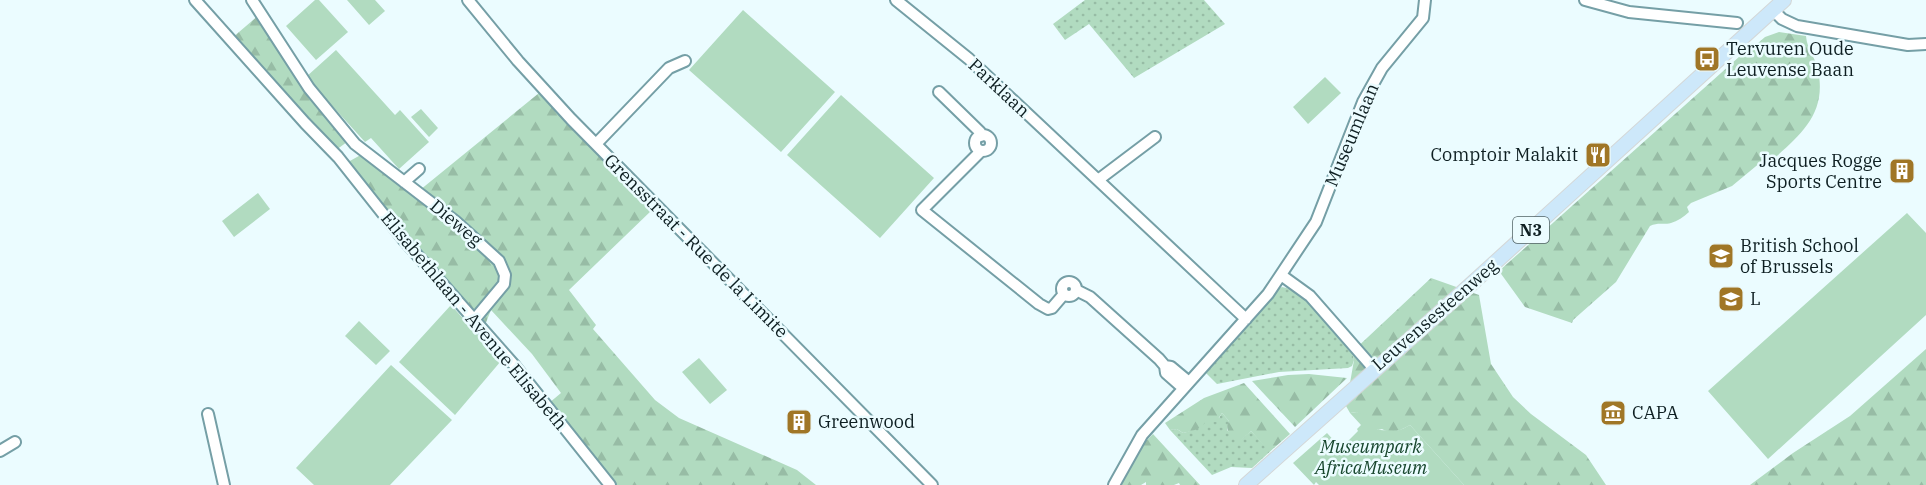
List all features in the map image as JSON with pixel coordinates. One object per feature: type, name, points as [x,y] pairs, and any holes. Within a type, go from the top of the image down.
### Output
[{"type":"main road","name":"Leuvensesteenweg","points":[[1246,485],[1784,0]]},
{"type":"street","name":"Elisabethlaan - Avenue Elisabeth","points":[[195,0],[338,157],[403,239],[514,366],[610,485]]},
{"type":"street","name":"Dieweg","points":[[252,0],[300,76],[355,144],[455,221],[489,250],[502,266],[505,277],[502,289],[474,320]]},
{"type":"street","name":"Grensstraat - Rue de la Limite","points":[[468,0],[518,61],[596,144],[932,485]]},
{"type":"street","name":"Parklaan","points":[[896,0],[969,59],[1246,319]]},
{"type":"street","name":"Museumlaan","points":[[1113,485],[1142,435],[1246,319],[1281,275],[1316,222],[1363,102],[1382,68],[1423,18],[1425,0]]},
{"type":"street","points":[[1585,0],[1629,12],[1737,23]]},
{"type":"street","points":[[1773,10],[1782,19],[1797,26],[1908,45],[1926,44]]},
{"type":"street","points":[[596,144],[669,68],[685,61]]},
{"type":"street","points":[[939,92],[980,132],[981,136],[975,142],[981,151],[922,210],[1048,309],[1052,308],[1064,294],[1062,286],[1068,281],[1075,285],[1076,290],[1090,297],[1165,366],[1166,373],[1186,385]]},
{"type":"street","points":[[1098,180],[1155,137]]},
{"type":"street","points":[[338,157],[355,144]]},
{"type":"street","points":[[404,182],[419,169]]},
{"type":"street","points":[[1281,275],[1310,296],[1374,369]]},
{"type":"street","points":[[208,414],[224,485]]},
{"type":"street","points":[[0,451],[15,442]]},
{"type":"green space","points":[[315,0],[319,0],[348,32],[316,60],[286,26]]},
{"type":"green space","points":[[347,0],[375,0],[385,11],[369,25]]},
{"type":"green space","points":[[1085,0],[1204,0],[1225,24],[1134,78],[1089,24],[1065,40],[1053,24]]},
{"type":"green space","points":[[743,10],[835,92],[781,152],[689,70]]},
{"type":"green space","points":[[259,15],[347,142],[336,150],[298,106],[232,38]]},
{"type":"green space","points":[[1779,32],[1806,36],[1818,70],[1820,86],[1818,101],[1814,114],[1798,136],[1766,166],[1761,162],[1732,186],[1691,203],[1687,207],[1689,212],[1680,219],[1671,223],[1650,226],[1616,282],[1572,323],[1525,307],[1499,271],[1749,48],[1751,49],[1765,37]]},
{"type":"green space","points":[[336,50],[395,115],[400,110],[429,142],[399,169],[371,138],[365,142],[306,77]]},
{"type":"green space","points":[[1325,77],[1341,93],[1308,124],[1293,107]]},
{"type":"green space","points":[[539,93],[652,210],[569,290],[596,325],[593,329],[655,400],[679,418],[797,470],[816,485],[613,485],[549,403],[561,393],[532,354],[491,310],[485,325],[406,235],[348,162],[366,152],[420,190]]},
{"type":"green space","points":[[841,95],[934,178],[880,238],[787,155]]},
{"type":"green space","points":[[421,109],[438,128],[429,137],[411,117]]},
{"type":"green space","points":[[258,193],[270,209],[234,237],[222,221]]},
{"type":"green space","points":[[1907,213],[1926,233],[1926,315],[1768,459],[1708,391]]},
{"type":"green space","points":[[1431,278],[1479,295],[1491,364],[1513,397],[1531,414],[1586,455],[1606,485],[1464,485],[1410,425],[1393,432],[1378,430],[1357,412],[1350,413],[1346,406],[1354,360],[1352,352]]},
{"type":"green space","points":[[1282,287],[1301,296],[1320,314],[1352,352],[1354,360],[1352,366],[1279,372],[1217,384],[1205,372],[1274,291]]},
{"type":"green space","points":[[451,305],[501,361],[455,415],[399,362]]},
{"type":"green space","points":[[359,321],[390,351],[376,365],[345,336]]},
{"type":"green space","points":[[1926,349],[1926,485],[1750,485],[1793,453],[1850,416]]},
{"type":"green space","points":[[699,358],[727,390],[710,404],[682,372]]},
{"type":"green space","points":[[391,365],[452,420],[390,485],[314,485],[296,468]]},
{"type":"green space","points":[[1309,374],[1347,378],[1295,427],[1252,381],[1288,375]]},
{"type":"green space","points":[[1244,383],[1290,434],[1275,447],[1265,447],[1251,431],[1239,442],[1229,433],[1227,428],[1229,421],[1222,413],[1216,422],[1206,420],[1200,428],[1183,433],[1177,429],[1170,430],[1165,423],[1204,398]]},
{"type":"green space","name":"Museumpark AfricaMuseum","points":[[1357,412],[1370,416],[1378,430],[1397,431],[1410,425],[1464,485],[1319,485],[1316,482],[1314,485],[1293,463],[1327,433],[1339,446],[1343,442],[1345,444],[1361,425],[1350,413]]},
{"type":"green space","points":[[1222,413],[1229,421],[1227,430],[1239,441],[1251,431],[1265,446],[1275,447],[1252,468],[1231,467],[1212,475],[1170,430],[1177,429],[1183,433],[1190,431],[1199,427],[1206,419],[1219,418]]},
{"type":"green space","points":[[1153,434],[1200,485],[1180,485],[1179,483],[1146,485],[1146,482],[1141,485],[1120,485],[1144,443]]},
{"type":"place","name":"Tervuren Oude Leuvense Baan","points":[[1707,59]]},
{"type":"place","name":"Comptoir Malakit","points":[[1598,155]]},
{"type":"place","name":"Jacques Rogge Sports Centre","points":[[1902,171]]},
{"type":"place","name":"British School of Brussels","points":[[1721,256]]},
{"type":"place","name":"L","points":[[1731,299]]},
{"type":"place","name":"CAPA","points":[[1613,413]]},
{"type":"place","name":"Greenwood","points":[[799,422]]}]
